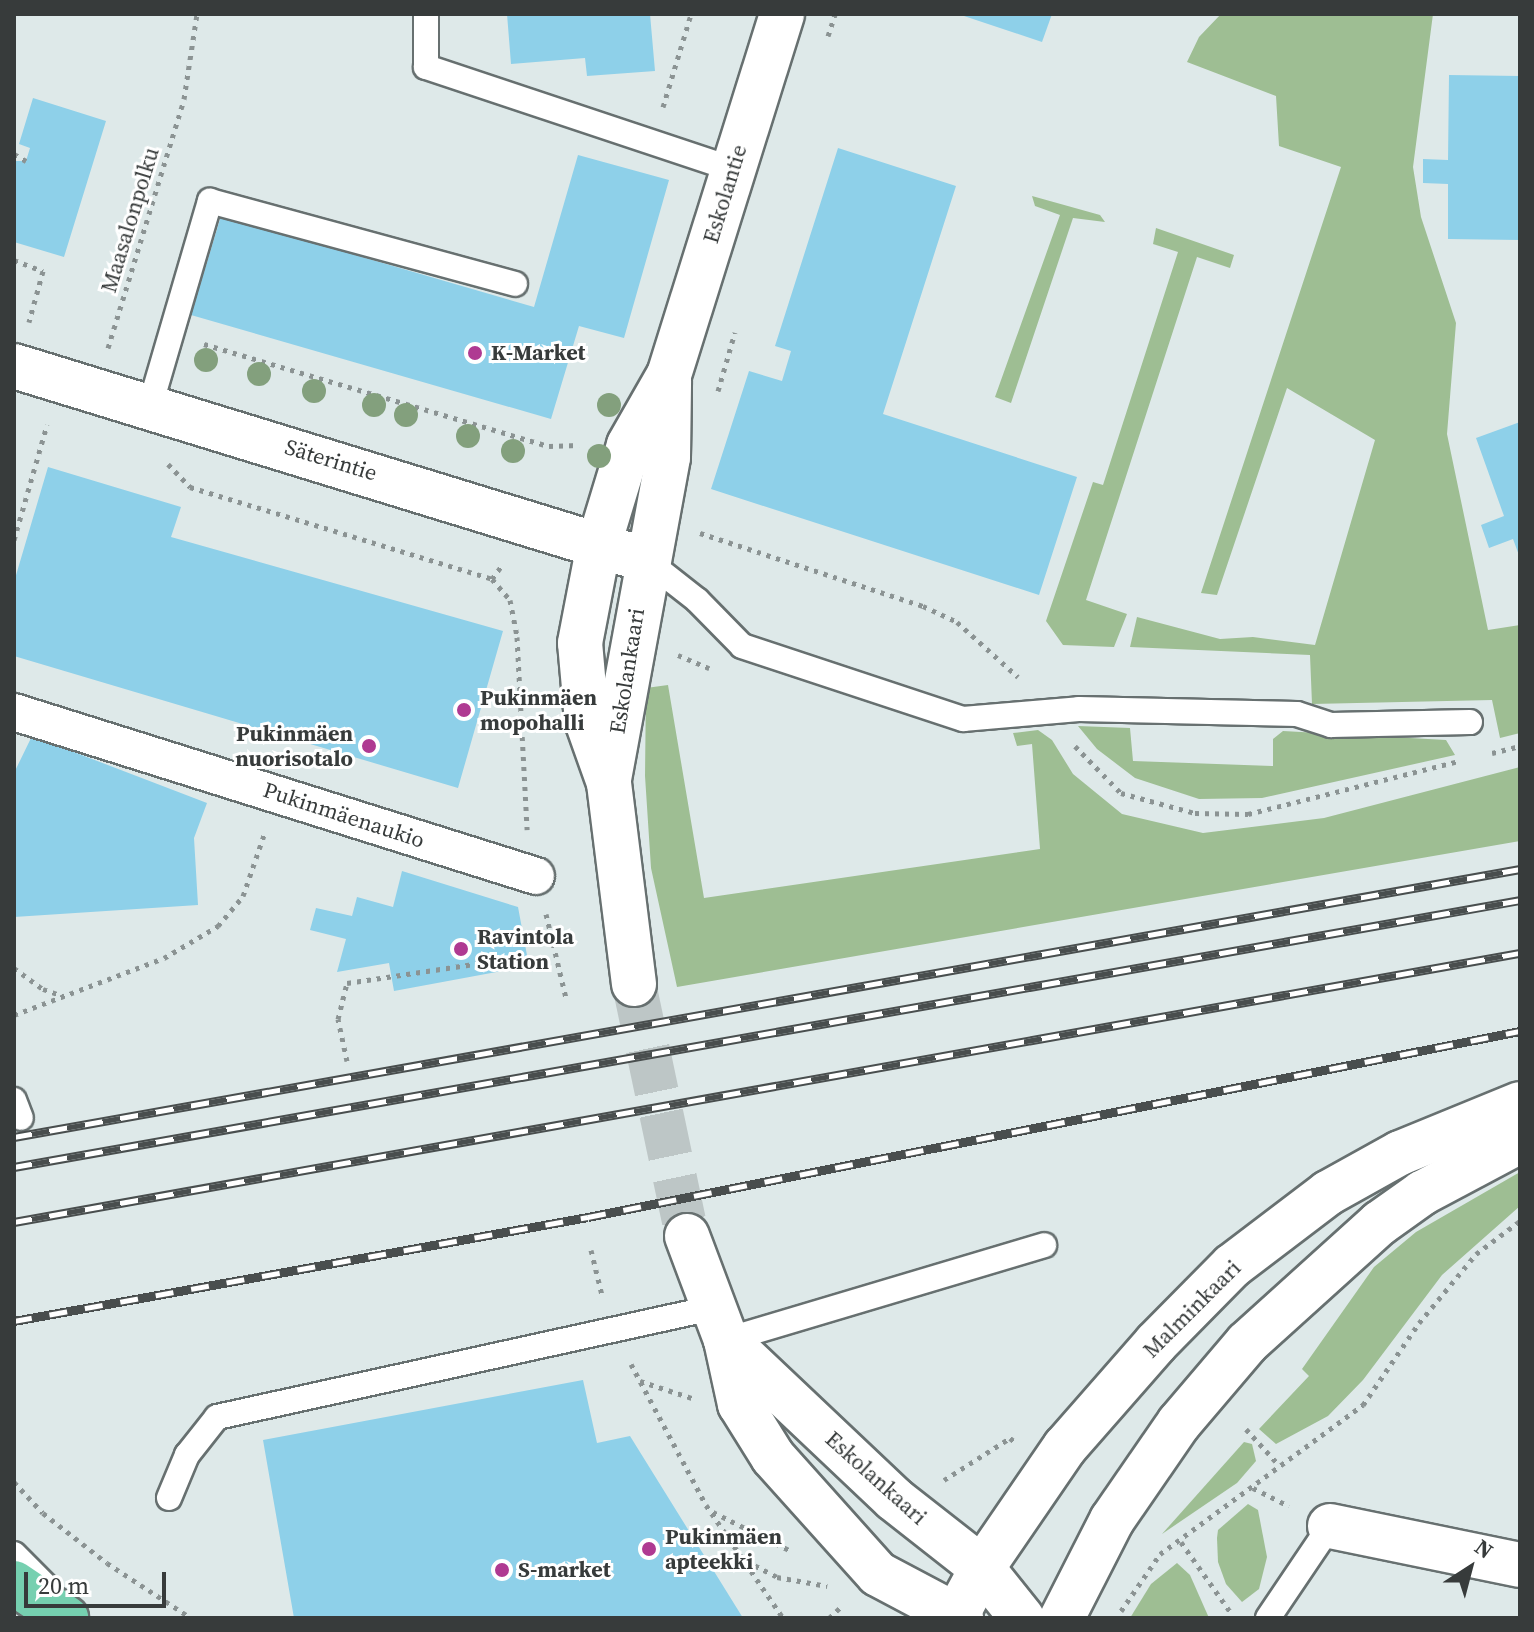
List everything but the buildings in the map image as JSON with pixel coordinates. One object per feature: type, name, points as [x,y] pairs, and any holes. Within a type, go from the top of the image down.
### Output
[{"type":"highway","points":[[14,1583],[66,1618]]},
{"type":"street","name":"Eskolantie","points":[[599,544],[629,445],[669,375],[782,14]]},
{"type":"street","name":"Säterintie","points":[[21,346],[96,391],[646,560]]},
{"type":"street","name":"Eskolantie","points":[[646,560],[668,457],[669,375]]},
{"type":"street","name":"Eskolankaari","points":[[599,544],[580,643],[587,721],[609,783],[634,984]]},
{"type":"street","name":"Eskolankaari","points":[[609,783],[646,560]]},
{"type":"street","name":"Pukinmäenaukio","points":[[14,712],[536,876]]},
{"type":"street","name":"Malminkaari","points":[[958,1617],[982,1568],[1049,1470],[1156,1343],[1232,1266],[1328,1193],[1415,1146],[1520,1104]]},
{"type":"street","points":[[1062,1618],[1112,1520],[1179,1423],[1247,1343],[1380,1223],[1422,1193],[1520,1141]]},
{"type":"street","name":"Eskolankaari","points":[[687,1236],[719,1324],[740,1404],[773,1457],[878,1574],[958,1617]]},
{"type":"street","name":"Eskolankaari","points":[[719,1324],[919,1518],[982,1568],[1022,1618]]},
{"type":"street","points":[[1330,1526],[1520,1565]]},
{"type":"lane","points":[[426,14],[426,67],[733,169]]},
{"type":"lane","points":[[150,406],[210,201],[515,284]]},
{"type":"lane","points":[[646,560],[697,600],[742,646],[963,719],[1079,709],[1297,714],[1331,725],[1470,722]]},
{"type":"lane","points":[[169,1498],[187,1455],[217,1417],[617,1332],[719,1324],[1044,1245]]},
{"type":"lane","points":[[1268,1618],[1330,1526]]},
{"type":"lane","points":[[14,1554],[78,1618]]},
{"type":"path","name":"Maasalonpolku","points":[[96,391],[184,99],[197,14]]},
{"type":"path","points":[[652,142],[691,14]]},
{"type":"path","points":[[825,44],[835,14]]},
{"type":"path","points":[[14,154],[26,161]]},
{"type":"path","points":[[14,260],[43,271],[21,346]]},
{"type":"path","points":[[713,406],[739,320]]},
{"type":"path","points":[[14,323],[21,346]]},
{"type":"path","points":[[21,346],[41,331]]},
{"type":"path","points":[[94,345],[107,349],[171,335],[549,446],[575,447],[602,438],[629,445]]},
{"type":"path","points":[[37,419],[61,426]]},
{"type":"path","points":[[14,540],[48,422]]},
{"type":"path","points":[[158,454],[190,487],[492,579],[510,600],[517,637],[526,824],[566,998]]},
{"type":"path","points":[[663,650],[718,672]]},
{"type":"path","points":[[14,1015],[164,958],[218,926],[243,896],[278,794]]},
{"type":"path","points":[[347,1061],[338,1019],[347,983],[520,957]]},
{"type":"path","points":[[14,972],[63,996]]},
{"type":"path","points":[[1116,1618],[1160,1554],[1181,1542],[1279,1465],[1363,1405],[1419,1323],[1476,1254],[1520,1221]]},
{"type":"path","points":[[591,1250],[617,1332],[710,1511],[783,1618]]},
{"type":"path","points":[[1246,1429],[1279,1465]]},
{"type":"path","points":[[919,1518],[948,1473],[1010,1438],[1049,1470]]},
{"type":"path","points":[[14,1482],[43,1513],[107,1563],[191,1618]]},
{"type":"path","points":[[710,1511],[755,1537],[801,1554]]},
{"type":"path","points":[[1181,1542],[1235,1618]]},
{"type":"path","points":[[744,1560],[777,1577],[844,1588]]},
{"type":"green space","points":[[1221,14],[1433,14],[1413,167],[1421,217],[1456,323],[1447,434],[1488,630],[1520,625],[1520,733],[1500,738],[1492,700],[1312,704],[1310,655],[1130,647],[1137,617],[1220,639],[1253,637],[1315,645],[1375,440],[1287,388],[1217,595],[1201,593],[1341,167],[1279,146],[1276,96],[1187,62],[1199,37]]},
{"type":"green space","points":[[1032,196],[1100,215],[1105,222],[1073,218],[1011,403],[995,397],[1060,215],[1035,206]]},
{"type":"green space","points":[[1156,228],[1234,255],[1230,268],[1197,257],[1086,600],[1127,614],[1114,647],[1063,645],[1046,621],[1093,482],[1103,485],[1178,252],[1153,244]]},
{"type":"green space","points":[[668,685],[704,898],[1040,849],[1032,744],[1017,746],[1013,733],[1038,730],[1052,740],[1073,774],[1122,814],[1203,833],[1324,818],[1520,767],[1520,841],[677,987],[651,868],[645,776],[646,688]]},
{"type":"green space","points":[[1078,726],[1130,728],[1133,761],[1273,766],[1273,739],[1283,731],[1446,740],[1455,755],[1262,798],[1199,799],[1135,778],[1097,749]]},
{"type":"green space","points":[[1520,1172],[1520,1206],[1442,1275],[1363,1380],[1328,1416],[1276,1444],[1259,1429],[1309,1376],[1302,1369],[1374,1267],[1416,1232]]},
{"type":"green space","points":[[1244,1442],[1252,1444],[1256,1461],[1237,1483],[1162,1534]]},
{"type":"green space","points":[[1248,1504],[1258,1510],[1267,1557],[1259,1589],[1242,1602],[1226,1584],[1218,1562],[1217,1538],[1218,1530]]},
{"type":"green space","points":[[1177,1563],[1190,1575],[1209,1618],[1130,1618],[1151,1584]]},
{"type":"tunnel","points":[[634,984],[687,1236]]},
{"type":"railway","points":[[14,1137],[1520,869]]},
{"type":"railway","points":[[14,1167],[1520,900]]},
{"type":"railway","points":[[14,1222],[1520,953]]},
{"type":"railway","points":[[14,1321],[588,1217],[1520,1031]]},
{"type":"place","name":"K-Market","points":[[475,353]]},
{"type":"place","name":"Pukinmäen mopohalli","points":[[464,710]]},
{"type":"place","name":"Pukinmäen nuorisotalo","points":[[369,746]]},
{"type":"place","name":"Ravintola Station","points":[[461,949]]},
{"type":"place","name":"Pukinmäen apteekki","points":[[649,1549]]},
{"type":"place","name":"S-market","points":[[502,1570]]}]
